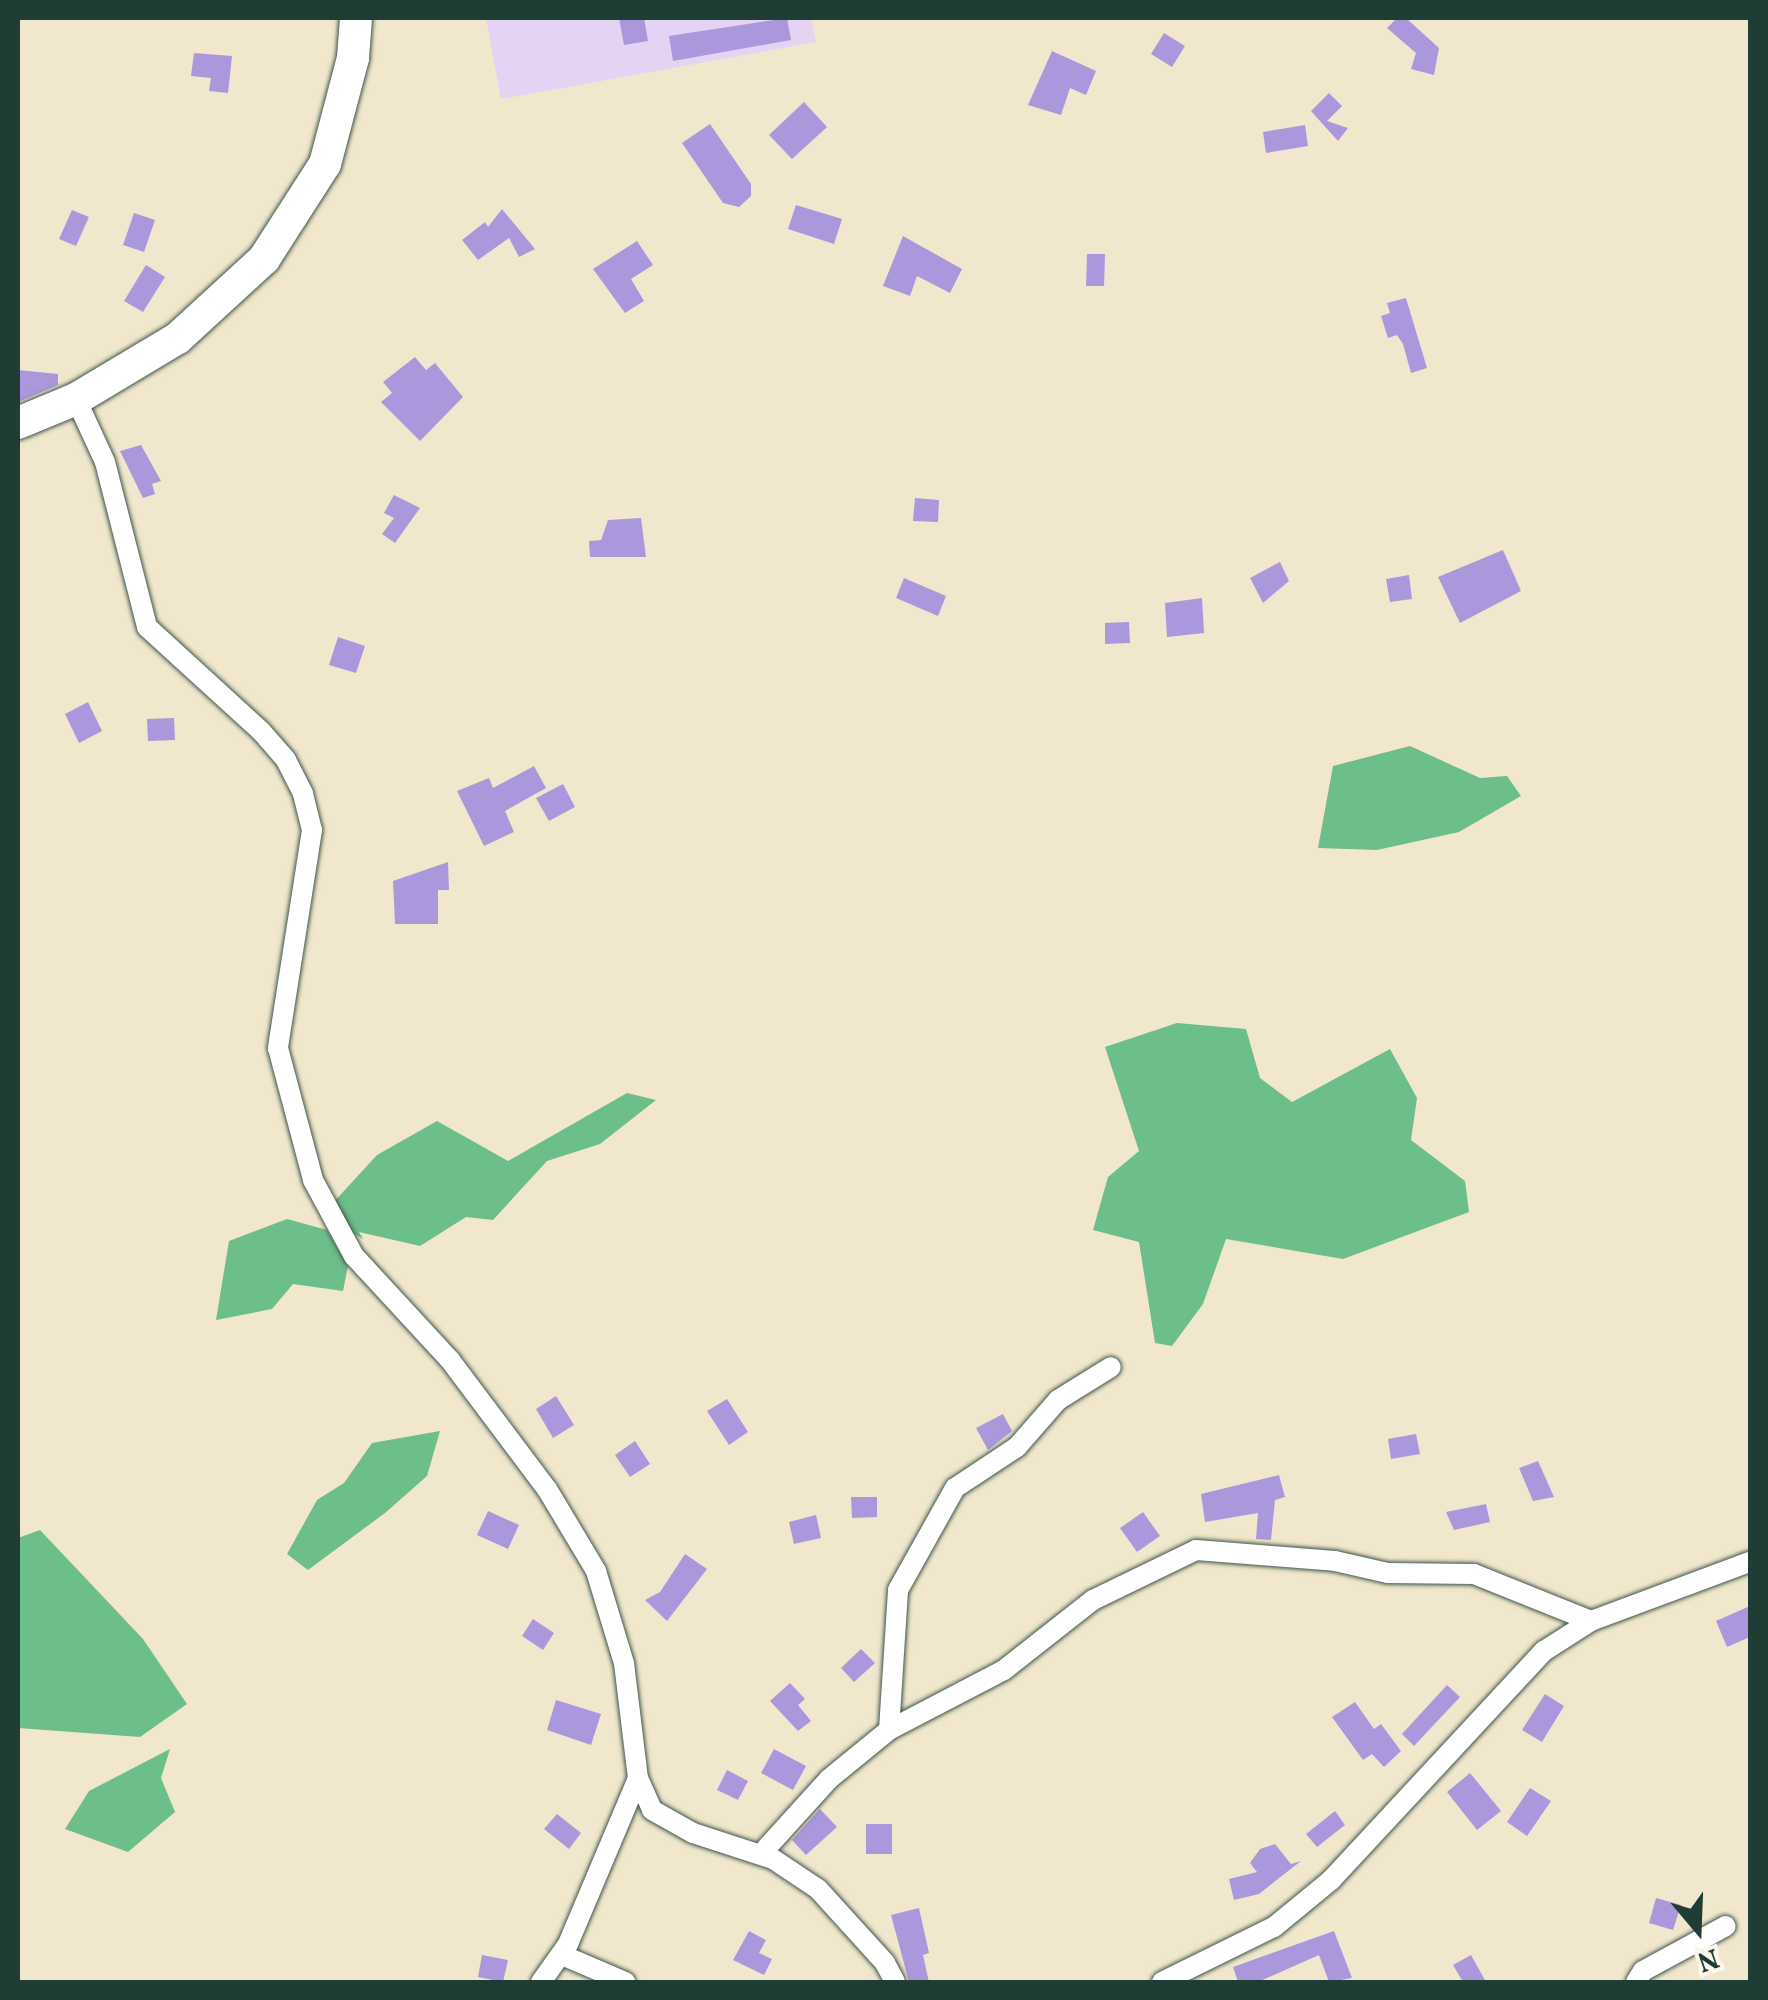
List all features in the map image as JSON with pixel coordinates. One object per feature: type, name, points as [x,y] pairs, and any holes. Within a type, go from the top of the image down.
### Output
[{"type":"main road","points":[[18,423],[76,399],[178,338],[264,259],[324,164],[353,58],[356,18]]},
{"type":"street","points":[[76,399],[105,462],[148,628],[260,731],[286,760],[302,794],[312,830],[278,1048],[313,1180],[354,1256],[450,1360],[547,1489],[596,1571],[624,1663],[638,1778],[652,1810],[693,1833],[761,1854],[818,1889],[885,1963],[895,1982]]},
{"type":"street","points":[[889,1730],[898,1590],[955,1488],[1017,1446],[1058,1400],[1112,1367]]},
{"type":"street","points":[[761,1854],[829,1778],[889,1730],[1004,1670],[1093,1600],[1196,1550],[1334,1561],[1388,1573],[1474,1574],[1591,1620]]},
{"type":"street","points":[[1162,1982],[1274,1926],[1330,1880],[1412,1799],[1512,1680],[1591,1620],[1750,1562]]},
{"type":"street","points":[[541,1982],[562,1955],[638,1778]]},
{"type":"street","points":[[1636,1982],[1657,1962],[1726,1926]]},
{"type":"street","points":[[562,1955],[626,1982]]},
{"type":"shaded area","points":[[486,18],[811,18],[816,42],[501,99]]},
{"type":"green space","points":[[1410,746],[1480,778],[1507,776],[1521,796],[1459,832],[1377,850],[1318,848],[1333,766]]},
{"type":"green space","points":[[1177,1023],[1246,1029],[1260,1078],[1292,1102],[1390,1049],[1417,1098],[1411,1140],[1465,1181],[1469,1212],[1343,1259],[1226,1239],[1203,1304],[1172,1346],[1155,1343],[1139,1242],[1093,1230],[1108,1177],[1139,1151],[1105,1047]]},
{"type":"green space","points":[[627,1093],[656,1100],[600,1144],[547,1161],[493,1220],[466,1217],[420,1246],[359,1232],[363,1239],[345,1228],[332,1204],[377,1155],[437,1121],[508,1161]]},
{"type":"green space","points":[[287,1219],[327,1230],[348,1266],[343,1291],[293,1284],[272,1309],[216,1320],[229,1241]]},
{"type":"green space","points":[[440,1431],[427,1476],[385,1513],[308,1570],[287,1554],[317,1500],[344,1483],[372,1443]]},
{"type":"green space","points":[[40,1530],[143,1639],[187,1704],[140,1737],[18,1728],[18,1538]]},
{"type":"green space","points":[[170,1749],[161,1778],[175,1812],[128,1852],[65,1829],[89,1791]]},
{"type":"building","points":[[619,18],[644,18],[648,41],[624,45]]},
{"type":"building","points":[[787,18],[791,40],[673,61],[669,36]]},
{"type":"building","points":[[1397,18],[1406,18],[1439,48],[1434,75],[1411,69],[1416,53],[1387,28]]},
{"type":"building","points":[[1164,33],[1185,46],[1172,67],[1151,54]]},
{"type":"building","points":[[1052,51],[1096,71],[1086,95],[1070,88],[1061,115],[1028,105]]},
{"type":"building","points":[[194,53],[232,56],[228,93],[209,91],[211,78],[191,76]]},
{"type":"building","points":[[1329,93],[1342,106],[1327,121],[1348,128],[1338,141],[1311,111]]},
{"type":"building","points":[[804,102],[827,127],[792,159],[769,135]]},
{"type":"building","points":[[710,124],[751,184],[751,196],[739,207],[723,203],[682,143]]},
{"type":"building","points":[[1305,125],[1308,146],[1266,153],[1263,132]]},
{"type":"building","points":[[796,205],[842,219],[834,244],[788,229]]},
{"type":"building","points":[[502,209],[535,249],[519,257],[509,238],[478,260],[462,240],[485,222],[488,227]]},
{"type":"building","points":[[72,210],[89,217],[76,246],[59,239]]},
{"type":"building","points":[[134,213],[155,220],[144,252],[123,245]]},
{"type":"building","points":[[903,236],[962,269],[950,293],[917,276],[910,296],[883,286]]},
{"type":"building","points":[[637,241],[653,265],[631,279],[644,301],[625,313],[593,269]]},
{"type":"building","points":[[1087,254],[1105,254],[1104,286],[1086,286]]},
{"type":"building","points":[[146,265],[165,277],[143,312],[124,301]]},
{"type":"building","points":[[1406,298],[1427,368],[1411,373],[1403,344],[1397,335],[1388,338],[1381,316],[1390,313],[1387,303]]},
{"type":"building","points":[[415,357],[426,370],[435,363],[463,397],[420,441],[381,402],[392,393],[383,382]]},
{"type":"building","points":[[18,370],[58,374],[58,385],[18,402]]},
{"type":"building","points":[[141,445],[161,481],[152,484],[155,494],[143,498],[120,451]]},
{"type":"building","points":[[394,495],[420,508],[395,543],[382,534],[394,518],[384,513]]},
{"type":"building","points":[[915,498],[939,500],[938,522],[913,521]]},
{"type":"building","points":[[641,518],[646,557],[590,557],[589,541],[601,540],[608,520]]},
{"type":"building","points":[[1503,550],[1521,591],[1460,623],[1438,577]]},
{"type":"building","points":[[1280,562],[1289,581],[1263,603],[1250,578]]},
{"type":"building","points":[[1409,575],[1412,599],[1390,602],[1386,579]]},
{"type":"building","points":[[904,578],[946,596],[938,616],[896,598]]},
{"type":"building","points":[[1202,598],[1204,633],[1167,637],[1165,603]]},
{"type":"building","points":[[1129,622],[1130,643],[1105,644],[1105,623]]},
{"type":"building","points":[[338,637],[365,646],[356,673],[329,665]]},
{"type":"building","points":[[88,702],[102,731],[79,743],[65,714]]},
{"type":"building","points":[[174,718],[175,740],[148,741],[147,719]]},
{"type":"building","points":[[534,766],[546,788],[505,811],[514,832],[484,846],[457,791],[489,778],[493,788]]},
{"type":"building","points":[[563,784],[575,807],[549,821],[536,798]]},
{"type":"building","points":[[448,862],[449,890],[438,890],[438,924],[395,924],[393,881]]},
{"type":"building","points":[[556,1396],[574,1425],[553,1438],[536,1409]]},
{"type":"building","points":[[727,1399],[748,1432],[729,1445],[707,1411]]},
{"type":"building","points":[[1003,1414],[1012,1431],[988,1450],[976,1428]]},
{"type":"building","points":[[1416,1434],[1420,1454],[1391,1459],[1388,1439]]},
{"type":"building","points":[[635,1441],[650,1464],[630,1477],[615,1455]]},
{"type":"building","points":[[1538,1461],[1554,1497],[1533,1501],[1519,1468]]},
{"type":"building","points":[[1279,1475],[1285,1497],[1275,1500],[1271,1540],[1256,1539],[1258,1513],[1205,1522],[1201,1494]]},
{"type":"building","points":[[851,1497],[877,1497],[877,1517],[852,1518]]},
{"type":"building","points":[[1486,1504],[1490,1522],[1454,1530],[1446,1512]]},
{"type":"building","points":[[488,1511],[519,1525],[508,1549],[477,1535]]},
{"type":"building","points":[[1143,1512],[1160,1536],[1137,1552],[1120,1528]]},
{"type":"building","points":[[816,1515],[821,1538],[794,1544],[789,1522]]},
{"type":"building","points":[[685,1554],[707,1569],[667,1621],[645,1600],[660,1592]]},
{"type":"building","points":[[1750,1606],[1750,1637],[1727,1647],[1716,1621]]},
{"type":"building","points":[[533,1619],[554,1633],[543,1650],[522,1636]]},
{"type":"building","points":[[861,1649],[875,1663],[854,1682],[841,1668]]},
{"type":"building","points":[[790,1683],[805,1699],[798,1705],[811,1721],[798,1731],[770,1701]]},
{"type":"building","points":[[1447,1685],[1460,1697],[1414,1746],[1402,1734]]},
{"type":"building","points":[[1545,1694],[1564,1706],[1542,1742],[1522,1730]]},
{"type":"building","points":[[556,1700],[601,1714],[591,1745],[547,1730]]},
{"type":"building","points":[[1355,1702],[1374,1729],[1381,1724],[1401,1751],[1384,1767],[1372,1754],[1363,1760],[1332,1717]]},
{"type":"building","points":[[774,1749],[806,1766],[793,1790],[761,1773]]},
{"type":"building","points":[[727,1770],[748,1781],[738,1800],[717,1790]]},
{"type":"building","points":[[1470,1773],[1501,1811],[1477,1830],[1447,1792]]},
{"type":"building","points":[[1530,1788],[1551,1801],[1527,1836],[1507,1822]]},
{"type":"building","points":[[820,1809],[837,1827],[806,1855],[792,1840]]},
{"type":"building","points":[[1335,1811],[1345,1825],[1317,1847],[1306,1834]]},
{"type":"building","points":[[557,1814],[581,1833],[569,1849],[544,1829]]},
{"type":"building","points":[[866,1824],[892,1824],[892,1854],[866,1854]]},
{"type":"building","points":[[1275,1844],[1291,1864],[1301,1861],[1259,1894],[1234,1900],[1229,1879],[1257,1872],[1250,1863],[1260,1849]]},
{"type":"building","points":[[1656,1898],[1681,1905],[1673,1930],[1649,1923]]},
{"type":"building","points":[[919,1908],[929,1953],[923,1955],[929,1982],[909,1982],[891,1915]]},
{"type":"building","points":[[749,1931],[766,1940],[759,1953],[772,1959],[764,1975],[733,1960]]},
{"type":"building","points":[[1334,1931],[1352,1978],[1329,1982],[1319,1955],[1258,1982],[1238,1982],[1233,1967]]},
{"type":"building","points":[[482,1955],[508,1960],[503,1982],[478,1977]]},
{"type":"building","points":[[1471,1955],[1486,1982],[1463,1982],[1453,1965]]}]
